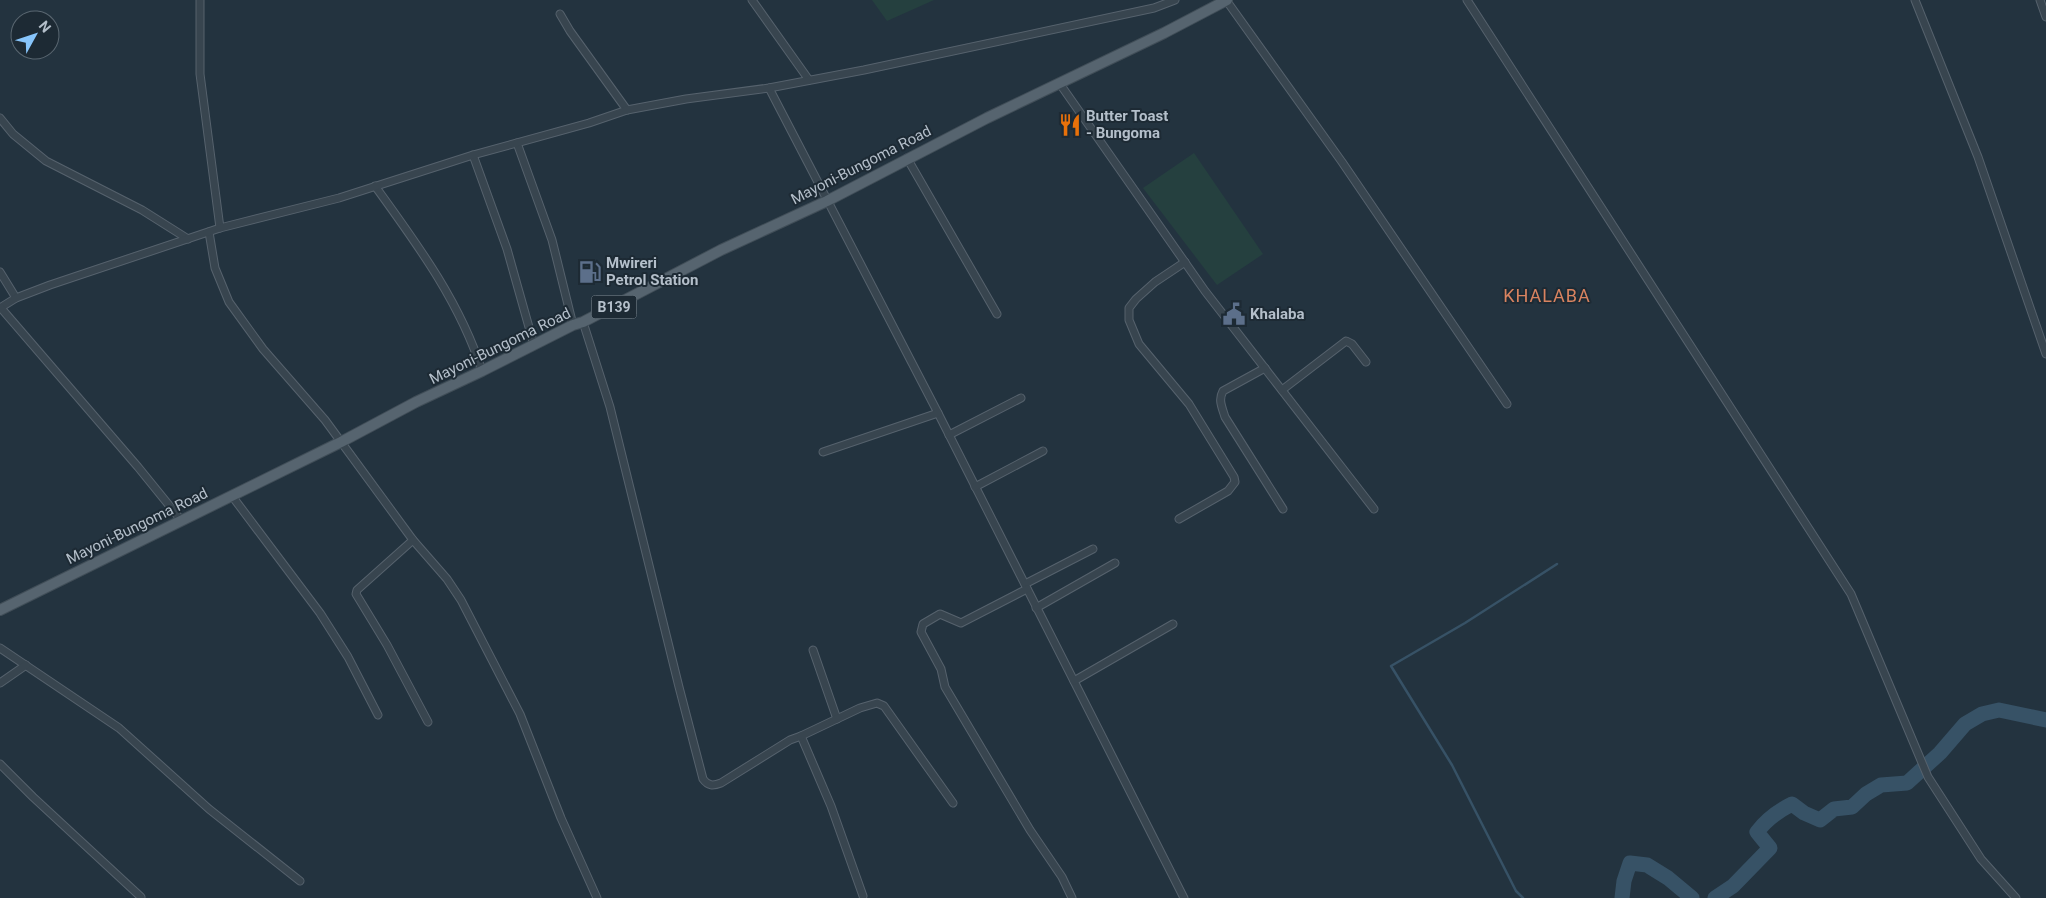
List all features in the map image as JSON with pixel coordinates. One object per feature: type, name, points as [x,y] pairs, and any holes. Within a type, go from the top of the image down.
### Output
[{"type":"main road","name":"Mayoni-Bungoma Road","points":[[0,610],[341,442],[416,402],[583,322],[721,250],[827,201],[987,118],[1164,34],[1226,0]]},
{"type":"street","points":[[200,0],[200,74],[220,228]]},
{"type":"street","points":[[752,0],[809,80]]},
{"type":"street","points":[[181,520],[138,467],[0,308],[16,298],[220,228],[339,198],[473,155],[589,124],[627,110],[686,99],[770,88],[1154,8],[1175,0]]},
{"type":"street","points":[[1226,0],[1342,162],[1508,404]]},
{"type":"street","points":[[1467,0],[1851,594],[1928,777],[1981,859],[2016,898]]},
{"type":"street","points":[[1915,0],[1978,157],[2046,354]]},
{"type":"street","points":[[2040,0],[2046,17]]},
{"type":"street","points":[[560,14],[570,32],[627,110]]},
{"type":"street","points":[[1060,84],[1205,291],[1374,509]]},
{"type":"street","points":[[770,88],[938,413],[1184,898]]},
{"type":"street","points":[[0,118],[13,134],[46,161],[142,210],[188,239]]},
{"type":"street","points":[[517,143],[552,240],[572,326]]},
{"type":"street","points":[[473,155],[507,249],[534,345]]},
{"type":"street","points":[[907,158],[996,314]]},
{"type":"street","points":[[375,186],[430,262],[473,343],[482,371]]},
{"type":"street","points":[[208,232],[215,268],[229,302],[263,349],[325,420],[413,540],[448,579],[495,663],[520,714],[561,818],[598,898]]},
{"type":"street","points":[[1179,518],[1228,491],[1235,482],[1234,477],[1189,404],[1139,344],[1129,320],[1129,308],[1136,299],[1155,282],[1185,262]]},
{"type":"street","points":[[0,272],[16,298]]},
{"type":"street","points":[[583,322],[610,407],[676,678],[703,779],[706,784],[721,783],[790,740],[877,703],[884,706],[953,803]]},
{"type":"street","points":[[1282,390],[1346,341],[1352,344],[1366,362]]},
{"type":"street","points":[[1265,368],[1223,391],[1220,396],[1220,404],[1225,417],[1282,509]]},
{"type":"street","points":[[949,436],[1021,398]]},
{"type":"street","points":[[823,452],[938,413]]},
{"type":"street","points":[[975,487],[1044,451]]},
{"type":"street","points":[[232,496],[320,612],[348,657],[378,715]]},
{"type":"street","points":[[413,540],[356,592],[428,722]]},
{"type":"street","points":[[1072,898],[1062,877],[1030,830],[945,687],[941,668],[921,632],[922,624],[937,615],[961,623],[1093,548]]},
{"type":"street","points":[[1036,608],[1116,563]]},
{"type":"street","points":[[1074,681],[1173,624]]},
{"type":"street","points":[[0,648],[119,728],[209,810],[300,881]]},
{"type":"street","points":[[813,650],[837,719]]},
{"type":"street","points":[[0,683],[26,665]]},
{"type":"street","points":[[801,736],[831,806],[863,896]]},
{"type":"street","points":[[0,764],[141,897]]},
{"type":"green space","points":[[872,0],[934,0],[887,21]]},
{"type":"green space","points":[[1194,153],[1263,254],[1217,285],[1143,188]]},
{"type":"waterway","points":[[1523,898],[1516,891],[1452,765],[1391,666],[1465,623],[1557,564]]},
{"type":"waterway","points":[[1715,898],[1733,886],[1770,848],[1757,832],[1769,819],[1792,804],[1804,813],[1820,820],[1834,809],[1852,807],[1866,794],[1881,785],[1907,783],[1940,753],[1965,724],[1982,714],[1999,710],[2046,720]]},
{"type":"waterway","points":[[1622,898],[1624,881],[1630,863],[1647,865],[1668,878],[1692,898]]},
{"type":"place","name":"Butter Toast - Bungoma","points":[[1070,125]]},
{"type":"place","name":"Mwireri Petrol Station","points":[[590,272]]},
{"type":"place","name":"Khalaba","points":[[1234,314]]},
{"type":"district","name":"KHALABA","points":[[1547,296]]}]
